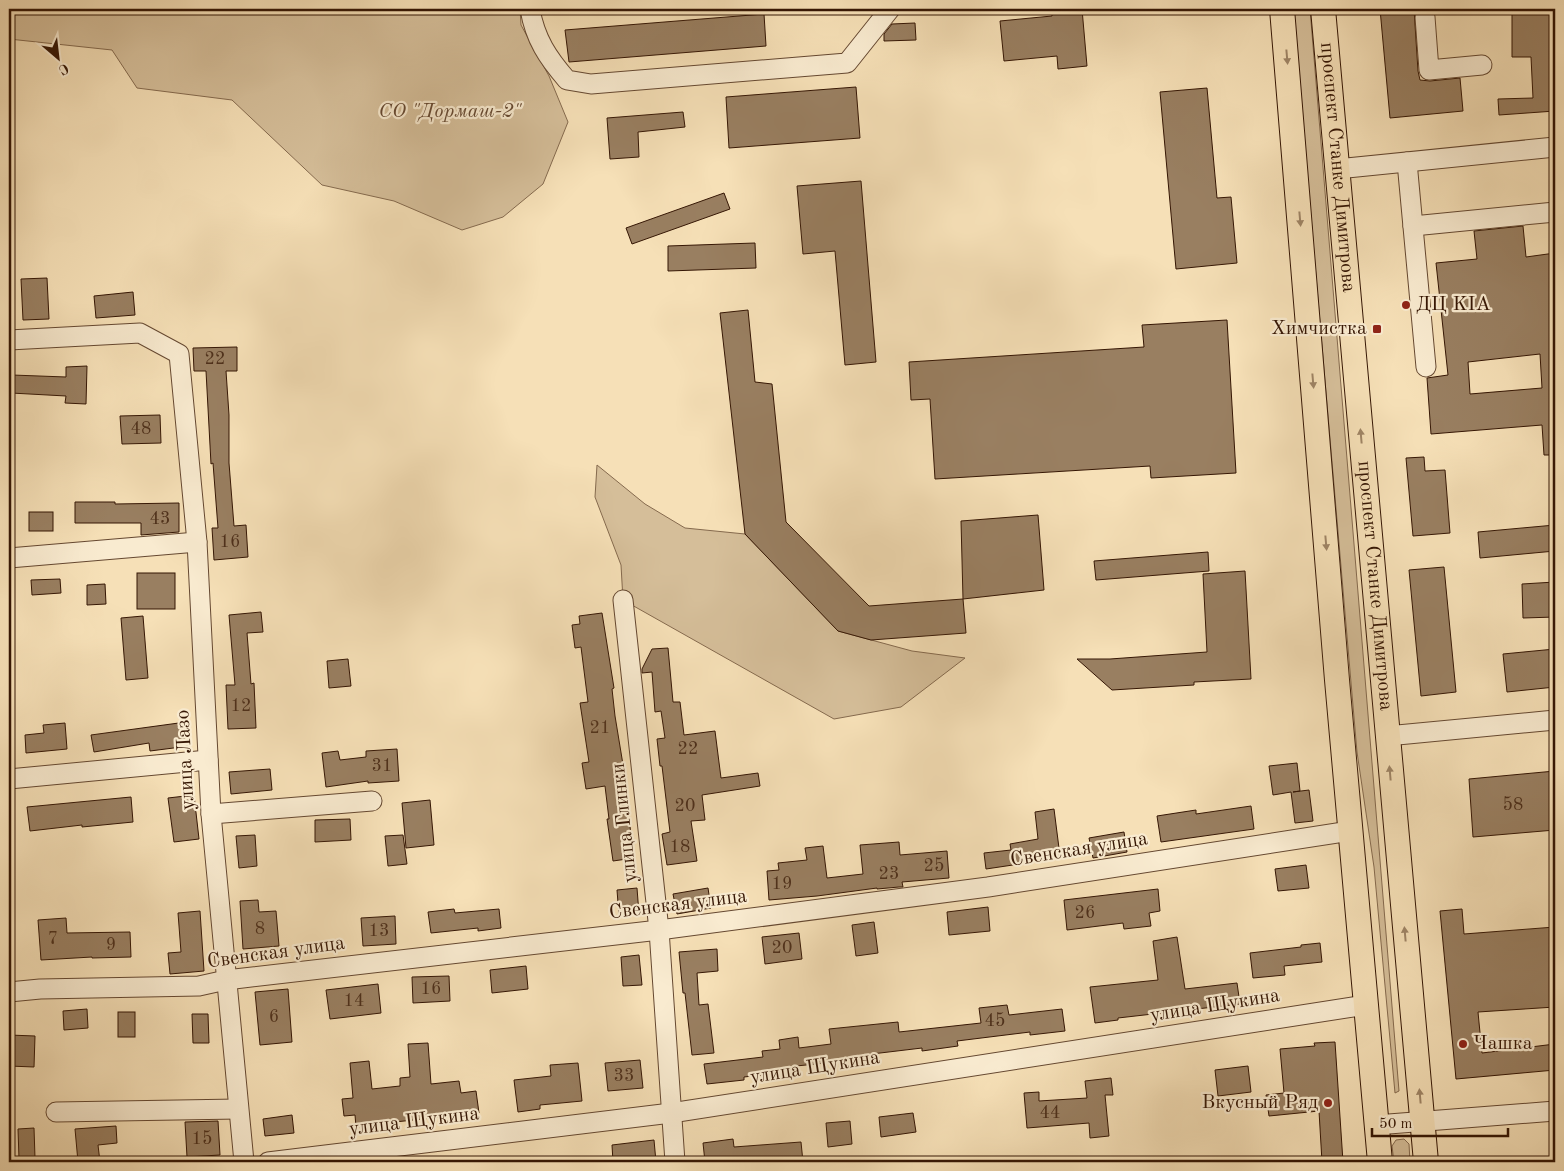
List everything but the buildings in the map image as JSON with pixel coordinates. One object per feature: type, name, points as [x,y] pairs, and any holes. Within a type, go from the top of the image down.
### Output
[{"type":"main road","name":"проспект Станке Димитрова","points":[[1282,9],[1337,680],[1380,1162]]},
{"type":"main road","name":"проспект Станке Димитрова","points":[[1323,9],[1426,1162]]},
{"type":"street","points":[[530,9],[533,26],[550,60],[567,80],[591,84],[847,64],[890,9]]},
{"type":"street","points":[[1426,17],[1429,70],[1482,65]]},
{"type":"street","points":[[1337,169],[1555,147]]},
{"type":"street","points":[[1407,162],[1426,368]]},
{"type":"street","points":[[1413,226],[1555,212]]},
{"type":"street","name":"улица Лазо","points":[[9,340],[140,333],[179,354],[197,542],[211,814],[244,1162]]},
{"type":"street","points":[[9,558],[197,542]]},
{"type":"street","name":"улица Глинки","points":[[624,600],[659,930],[670,1113],[675,1162]]},
{"type":"street","points":[[1387,736],[1555,720]]},
{"type":"street","points":[[9,779],[208,760]]},
{"type":"street","points":[[211,814],[372,801]]},
{"type":"street","name":"Свенская улица","points":[[9,992],[40,989],[199,986],[226,980],[659,930],[988,887],[1350,831]]},
{"type":"street","name":"улица Щукина","points":[[268,1162],[670,1113],[1366,1005]]},
{"type":"street","points":[[56,1112],[238,1110]]},
{"type":"street","points":[[1376,1125],[1555,1111]]},
{"type":"green space","name":"СО \"Дормаш-2\"","points":[[9,9],[520,9],[521,25],[549,76],[568,122],[543,184],[503,217],[462,230],[394,201],[322,185],[232,100],[137,88],[112,50],[9,39]]},
{"type":"green space","points":[[1293,9],[1310,9],[1399,1091],[1395,1093],[1374,867],[1357,752]]},
{"type":"green space","points":[[597,465],[645,504],[685,528],[745,534],[838,631],[912,651],[965,658],[901,707],[834,719],[623,600],[621,565],[595,497]]},
{"type":"green space","points":[[1404,1139],[1409,1144],[1410,1162],[1394,1162],[1392,1146],[1396,1140]]},
{"type":"place","name":"ДЦ KIA","points":[[1406,305]]},
{"type":"place","name":"Химчистка","points":[[1377,329]]},
{"type":"place","name":"Чашка","points":[[1463,1044]]},
{"type":"place","name":"Вкусный Ряд","points":[[1328,1103]]}]
